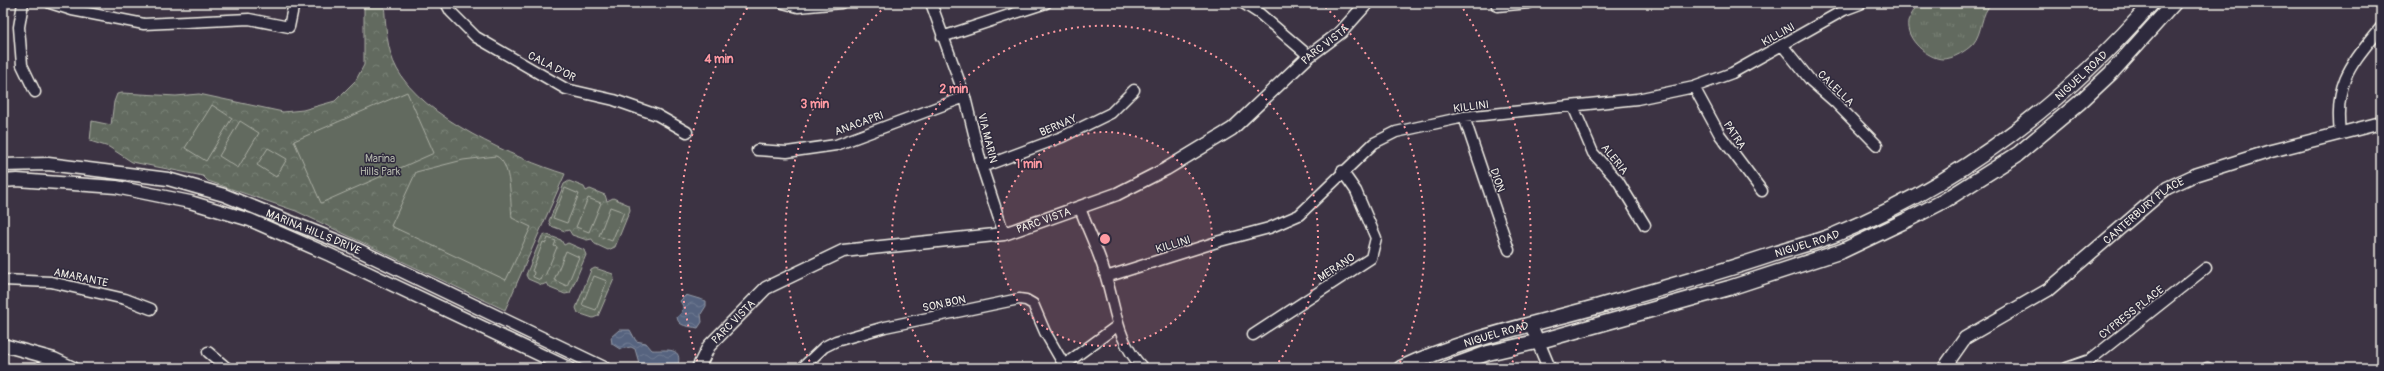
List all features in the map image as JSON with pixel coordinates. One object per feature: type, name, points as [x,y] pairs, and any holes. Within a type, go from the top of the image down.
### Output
[{"type":"main road","name":"NIGUEL ROAD","points":[[1402,368],[1430,355],[1480,337],[1531,325],[1721,272],[1833,235],[1924,191],[2008,139],[2071,87],[2102,57],[2152,3]]},
{"type":"main road","name":"NIGUEL ROAD","points":[[1447,368],[1488,353],[1540,341],[1729,288],[1842,251],[1944,201],[2018,154],[2080,103],[2111,73],[2174,3]]},
{"type":"street","points":[[24,3],[19,27],[22,65],[35,92]]},
{"type":"street","points":[[50,3],[72,10],[144,24],[249,19],[290,27],[294,3]]},
{"type":"street","name":"CALA D'OR","points":[[446,3],[451,12],[476,37],[566,89],[614,100],[657,115],[687,132]]},
{"type":"street","points":[[783,3],[798,7],[841,3]]},
{"type":"street","name":"VIA MARIN","points":[[931,3],[942,37],[965,97],[982,167],[1004,234]]},
{"type":"street","points":[[942,37],[1046,3]]},
{"type":"street","points":[[1243,3],[1260,14],[1309,56]]},
{"type":"street","name":"PARC VISTA","points":[[698,368],[709,346],[766,288],[843,251],[1004,234],[1117,194],[1166,169],[1232,129],[1309,56],[1340,32],[1367,3]]},
{"type":"street","points":[[1497,6],[1525,4]]},
{"type":"street","name":"KILLINI","points":[[1106,277],[1220,241],[1269,228],[1299,215],[1328,189],[1342,172],[1374,143],[1397,127],[1464,117],[1637,99],[1694,87],[1732,73],[1844,10],[1860,4]]},
{"type":"street","points":[[2340,133],[2339,93],[2350,66],[2381,26]]},
{"type":"street","name":"CALELLA","points":[[1782,45],[1811,81],[1835,102],[1877,145]]},
{"type":"street","name":"PATRA","points":[[1694,87],[1720,135],[1762,192]]},
{"type":"street","name":"BERNAY","points":[[982,167],[1062,137],[1111,114],[1134,90]]},
{"type":"street","name":"ANACAPRI","points":[[757,150],[787,152],[836,145],[965,97]]},
{"type":"street","name":"ALERIA","points":[[1573,106],[1593,153],[1618,180],[1645,225]]},
{"type":"street","name":"DION","points":[[1464,117],[1509,250]]},
{"type":"street","name":"CANTERBURY PLACE","points":[[1944,368],[1965,338],[2048,290],[2167,188],[2194,175],[2340,133],[2381,123]]},
{"type":"street","name":"MARINA HILLS DRIVE","points":[[3,165],[48,164],[168,179],[224,194],[350,246],[604,368]]},
{"type":"street","name":"MERANO","points":[[1253,335],[1371,258],[1376,238],[1356,191],[1342,172]]},
{"type":"street","name":"MARINA HILLS DRIVE","points":[[3,181],[24,180],[116,187],[190,202],[250,220],[330,255],[568,368]]},
{"type":"street","points":[[1080,208],[1106,277],[1117,326],[1135,360],[1142,368]]},
{"type":"street","name":"CYPRESS PLACE","points":[[2067,368],[2090,360],[2206,268]]},
{"type":"street","name":"AMARANTE","points":[[3,280],[51,282],[125,299],[151,309]]},
{"type":"street","name":"SON BON","points":[[802,368],[824,347],[836,341],[885,327],[1019,299],[1026,300],[1033,304],[1062,367]]},
{"type":"street","points":[[1531,325],[1540,341],[1549,368]]},
{"type":"street","points":[[1062,367],[1117,326]]},
{"type":"street","points":[[3,345],[54,359],[73,368]]},
{"type":"street","points":[[208,352],[227,368]]},
{"type":"green space","name":"Marina Hills Park","points":[[364,3],[384,3],[387,37],[393,61],[409,87],[427,104],[472,134],[497,147],[565,174],[505,310],[296,211],[208,181],[203,176],[132,162],[109,147],[90,141],[92,121],[111,125],[114,102],[117,94],[122,93],[176,96],[199,94],[283,112],[303,110],[335,101],[356,80],[364,65]]},
{"type":"green space","points":[[1918,3],[1992,3],[1985,12],[1973,44],[1951,58],[1943,59],[1931,56],[1925,52],[1910,35],[1908,22]]},
{"type":"green space","points":[[407,92],[434,153],[321,203],[294,141]]},
{"type":"green space","points":[[212,105],[232,118],[206,161],[185,148]]},
{"type":"green space","points":[[240,121],[259,133],[238,168],[219,156]]},
{"type":"green space","points":[[268,148],[287,159],[276,177],[257,165]]},
{"type":"green space","points":[[496,156],[505,166],[508,174],[512,218],[531,227],[506,280],[391,226],[416,172],[463,160]]},
{"type":"green space","points":[[569,181],[584,187],[586,191],[590,189],[605,195],[607,201],[613,198],[629,205],[630,210],[615,247],[608,250],[595,244],[592,239],[587,240],[572,235],[569,230],[565,231],[551,226],[549,221],[564,184]]},
{"type":"green space","points":[[565,188],[579,194],[567,223],[553,218]]},
{"type":"green space","points":[[588,198],[601,203],[589,232],[576,227]]},
{"type":"green space","points":[[610,207],[624,212],[612,241],[599,236]]},
{"type":"green space","points":[[545,234],[561,240],[564,245],[568,243],[584,250],[586,255],[570,293],[565,294],[550,288],[547,283],[542,285],[528,279],[526,275],[542,236]]},
{"type":"green space","points":[[548,238],[556,241],[554,246],[557,247],[545,276],[542,275],[540,280],[533,277],[534,272],[532,271],[543,242],[546,243]]},
{"type":"green space","points":[[566,251],[579,257],[567,286],[554,280]]},
{"type":"green space","points":[[595,268],[613,274],[614,279],[598,316],[593,318],[578,313],[576,308],[591,270]]},
{"type":"green space","points":[[594,276],[607,281],[596,310],[582,305]]},
{"type":"water","points":[[686,295],[706,301],[706,306],[701,314],[702,322],[698,328],[684,326],[679,323],[677,317],[683,310],[680,301]]},
{"type":"water","points":[[619,330],[630,330],[636,341],[646,343],[652,350],[668,350],[676,352],[679,361],[677,368],[656,368],[652,364],[644,366],[639,363],[635,349],[631,347],[620,349],[612,344],[611,337]]}]
